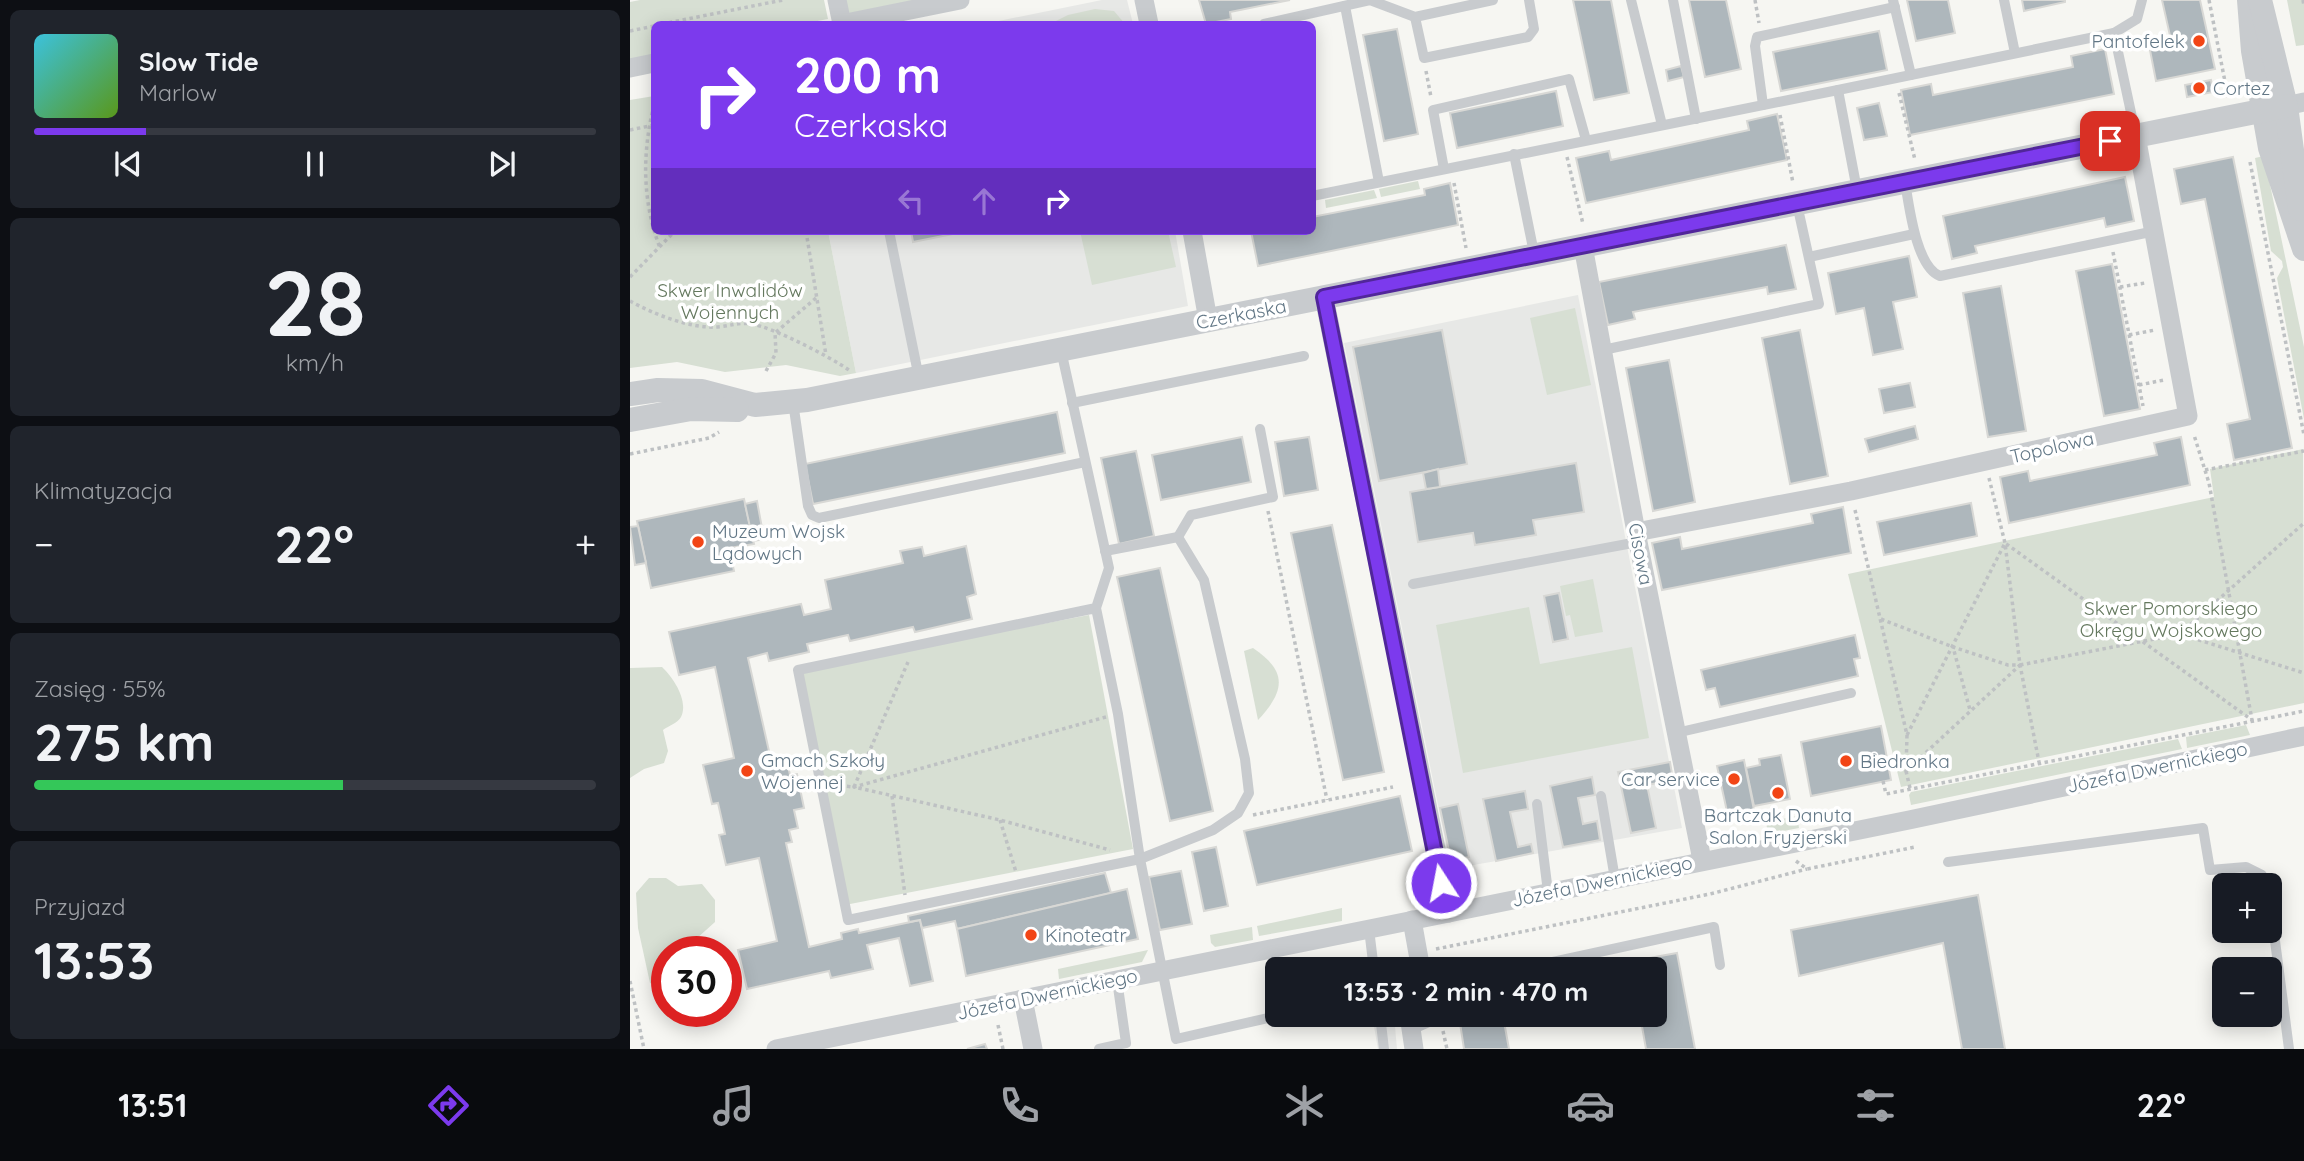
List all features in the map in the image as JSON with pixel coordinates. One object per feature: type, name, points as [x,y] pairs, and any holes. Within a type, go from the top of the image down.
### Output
[{"type":"street","points":[[837,0],[841,21]]},
{"type":"street","points":[[857,21],[960,0]]},
{"type":"street","points":[[1144,0],[1148,21]]},
{"type":"street","points":[[2249,0],[2284,106],[2274,164],[2304,249]]},
{"type":"street","points":[[2260,0],[2284,106],[2304,243]]},
{"type":"street","points":[[630,68],[651,64]]},
{"type":"street","name":"Czerkaska","points":[[630,421],[691,409],[748,408],[919,378],[1535,256],[1584,239],[1797,204],[1858,191],[1911,175],[2136,136],[2284,106]]},
{"type":"street","points":[[2136,136],[2188,416]]},
{"type":"street","points":[[1193,235],[1208,320]]},
{"type":"street","name":"Cisowa","points":[[1584,239],[1637,537],[1702,860]]},
{"type":"street","points":[[1324,297],[1449,913]]},
{"type":"street","name":"Czerkaska","points":[[630,394],[658,390],[702,391],[748,408]]},
{"type":"street","name":"Topolowa","points":[[1637,537],[1985,463],[2188,416]]},
{"type":"street","name":"Józefa Dwernickiego","points":[[776,1049],[2304,736]]},
{"type":"street","points":[[1412,920],[1419,957]]},
{"type":"street","points":[[1023,999],[1033,1049]]},
{"type":"lane","points":[[1278,21],[1370,0],[1415,17],[1493,0]]},
{"type":"lane","points":[[1415,17],[1424,58],[1528,37],[1534,29],[1529,0]]},
{"type":"lane","points":[[1631,0],[1662,125]]},
{"type":"lane","points":[[1673,0],[1696,119]]},
{"type":"lane","points":[[2004,0],[2015,53]]},
{"type":"lane","points":[[1316,195],[2113,33],[2137,19],[2142,0]]},
{"type":"lane","points":[[1763,105],[1755,46],[1757,37],[1894,3],[1911,75]]},
{"type":"lane","points":[[1345,6],[1380,182]]},
{"type":"lane","points":[[2113,33],[2136,136]]},
{"type":"lane","points":[[1447,168],[1433,110],[1569,79],[1586,140]]},
{"type":"lane","points":[[1838,90],[1858,191]]},
{"type":"lane","points":[[1514,154],[1535,256]]},
{"type":"lane","points":[[1911,175],[1914,234],[1929,267],[1940,276],[2155,231]]},
{"type":"lane","points":[[1603,350],[1819,304],[1797,204]]},
{"type":"lane","points":[[1809,257],[1914,234]]},
{"type":"lane","points":[[890,235],[919,378]]},
{"type":"lane","points":[[1061,349],[1109,568],[1096,608],[1118,714],[1160,971],[1176,1040],[1265,1019]]},
{"type":"lane","points":[[1072,403],[1304,356]]},
{"type":"lane","points":[[793,401],[808,506],[812,515],[819,518],[1085,462]]},
{"type":"lane","points":[[1105,551],[1178,537],[1191,515],[1273,497],[1260,429]]},
{"type":"lane","points":[[1096,608],[798,670],[848,920],[1140,859],[1213,830],[1238,813],[1249,793],[1245,759],[1204,580],[1178,537]]},
{"type":"lane","points":[[1413,584],[1637,537]]},
{"type":"lane","points":[[1676,733],[1851,693]]},
{"type":"lane","points":[[1601,796],[1615,878]]},
{"type":"lane","points":[[1537,804],[1548,892]]},
{"type":"lane","points":[[1948,862],[2203,828],[2210,870],[2246,867],[2258,873]]},
{"type":"lane","points":[[1576,957],[1713,927],[1720,965]]},
{"type":"lane","points":[[1369,928],[1372,957]]},
{"type":"lane","points":[[2275,943],[2289,1049]]},
{"type":"lane","points":[[1100,1049],[1126,1043],[1117,981]]},
{"type":"lane","points":[[1381,1027],[1384,1049]]},
{"type":"path","points":[[678,21],[783,0]]},
{"type":"path","points":[[1755,0],[1761,34],[1757,37]]},
{"type":"path","points":[[2209,0],[2229,102]]},
{"type":"path","points":[[2303,0],[2304,6]]},
{"type":"path","points":[[630,31],[651,27]]},
{"type":"path","points":[[1424,58],[1433,110]]},
{"type":"path","points":[[1898,87],[1911,175]]},
{"type":"path","points":[[1778,102],[1797,204]]},
{"type":"path","points":[[630,130],[651,126]]},
{"type":"path","points":[[651,133],[645,176],[651,223]]},
{"type":"path","points":[[1565,145],[1584,239]]},
{"type":"path","points":[[2248,154],[2304,435]]},
{"type":"path","points":[[1447,168],[1468,257]]},
{"type":"path","points":[[656,235],[660,247]]},
{"type":"path","points":[[630,277],[671,235]]},
{"type":"path","points":[[807,235],[826,355]]},
{"type":"path","points":[[2115,262],[2147,426]]},
{"type":"path","points":[[775,333],[816,298]]},
{"type":"path","points":[[630,301],[673,319],[716,327],[754,324],[826,355],[860,377]]},
{"type":"path","points":[[766,371],[776,353],[775,333]]},
{"type":"path","points":[[630,454],[709,438],[748,408]]},
{"type":"path","points":[[2188,416],[2205,470],[2252,720]]},
{"type":"path","points":[[2205,470],[2304,451]]},
{"type":"path","points":[[1985,463],[2005,543],[2020,665],[2039,762]]},
{"type":"path","points":[[1851,491],[1907,735],[1906,771],[1910,788]]},
{"type":"path","points":[[1266,498],[1327,800]]},
{"type":"path","points":[[2180,634],[2304,523]]},
{"type":"path","points":[[2005,543],[2252,720]]},
{"type":"path","points":[[1907,735],[2005,543]]},
{"type":"path","points":[[1881,619],[1953,648],[2008,665],[2020,665],[2180,634],[2304,673]]},
{"type":"path","points":[[854,787],[914,648]]},
{"type":"path","points":[[1953,648],[1970,710]]},
{"type":"path","points":[[1906,771],[2020,665]]},
{"type":"path","points":[[1883,781],[1886,794],[2304,711]]},
{"type":"path","points":[[854,787],[1118,714]]},
{"type":"path","points":[[821,783],[854,787],[1000,820],[1140,859]]},
{"type":"path","points":[[1227,820],[1393,787]]},
{"type":"path","points":[[892,796],[907,908]]},
{"type":"path","points":[[1000,820],[1020,884]]},
{"type":"path","points":[[1774,846],[1807,869]]},
{"type":"path","points":[[1437,957],[1807,869],[1915,847]]},
{"type":"path","points":[[630,981],[644,1049]]},
{"type":"path","points":[[998,1025],[1003,1049]]},
{"type":"shaded area","points":[[1102,0],[1127,0],[1132,21],[999,21]]},
{"type":"shaded area","points":[[829,235],[1176,235],[1188,306],[856,373]]},
{"type":"shaded area","points":[[1578,295],[1682,828],[1451,869],[1344,343]]},
{"type":"shaded area","points":[[1374,1027],[1395,1027],[1397,1049],[1378,1049]]},
{"type":"green space","points":[[824,0],[828,19],[651,21],[651,56],[630,60],[630,2]]},
{"type":"green space","points":[[845,0],[934,0],[849,18]]},
{"type":"green space","points":[[2287,0],[2304,0],[2304,45],[2296,46]]},
{"type":"green space","points":[[1095,9],[1114,11],[1122,21],[1056,21],[1068,15]]},
{"type":"green space","name":"Skwer Inwalidów Wojennych","points":[[651,96],[651,235],[829,235],[856,373],[840,376],[786,365],[725,372],[677,362],[630,368],[630,100]]},
{"type":"green space","points":[[2264,156],[2304,347],[2304,419],[2277,278],[2283,267],[2282,261],[2271,251],[2255,158]]},
{"type":"green space","points":[[1418,181],[1420,189],[1381,197],[1379,189]]},
{"type":"green space","points":[[1374,190],[1377,198],[1326,208],[1325,200]]},
{"type":"green space","points":[[1081,235],[1169,235],[1176,267],[1092,285]]},
{"type":"green space","points":[[1575,308],[1591,385],[1547,395],[1530,318]]},
{"type":"green space","name":"Skwer Pomorskiego Okręgu Wojskowego","points":[[2303,449],[2304,703],[1901,787],[1848,574],[2214,497],[2210,469]]},
{"type":"green space","points":[[1593,579],[1603,632],[1575,637],[1570,615],[1566,616],[1560,586]]},
{"type":"green space","points":[[1529,607],[1540,664],[1632,647],[1649,738],[1463,773],[1436,625]]},
{"type":"green space","points":[[1089,615],[1133,849],[845,905],[800,670]]},
{"type":"green space","points":[[1253,648],[1272,665],[1279,681],[1274,699],[1258,720],[1244,651]]},
{"type":"green space","points":[[662,667],[679,690],[683,711],[680,719],[663,730],[668,751],[664,763],[644,769],[630,778],[630,668]]},
{"type":"green space","points":[[2246,725],[2250,735],[2187,748],[2186,737]]},
{"type":"green space","points":[[2178,739],[2182,749],[1911,805],[1911,792]]},
{"type":"green space","points":[[1797,816],[1799,828],[1768,834],[1766,822]]},
{"type":"green space","points":[[649,878],[666,878],[678,886],[702,884],[715,900],[715,922],[699,936],[651,936],[651,983],[638,928],[636,893]]},
{"type":"green space","points":[[1342,908],[1342,921],[1259,936],[1257,926]]},
{"type":"green space","points":[[1252,927],[1253,940],[1215,947],[1211,943],[1210,935]]},
{"type":"green space","points":[[1148,950],[1142,962],[1059,979],[1058,969]]},
{"type":"building","points":[[1199,0],[1290,0],[1230,12],[1231,19],[1205,21]]},
{"type":"building","points":[[1573,0],[1611,0],[1629,93],[1594,100]]},
{"type":"building","points":[[1689,0],[1726,0],[1741,69],[1705,77]]},
{"type":"building","points":[[1907,0],[1948,0],[1955,33],[1916,41]]},
{"type":"building","points":[[2022,0],[2065,0],[2065,2],[2024,11]]},
{"type":"building","points":[[2162,0],[2200,0],[2215,69],[2156,81],[2149,45],[2171,40]]},
{"type":"building","points":[[1397,29],[1418,134],[1384,141],[1363,35]]},
{"type":"building","points":[[1879,31],[1887,70],[1781,91],[1773,52]]},
{"type":"building","points":[[2105,49],[2114,94],[1910,135],[1901,90],[1931,84],[1933,95],[2073,67],[2071,56]]},
{"type":"building","points":[[1681,66],[1684,77],[1668,81],[1666,70]]},
{"type":"building","name":"Cortez","points":[[2211,80],[2213,92],[2187,97],[2185,85]]},
{"type":"building","points":[[1556,91],[1563,126],[1457,148],[1450,113]]},
{"type":"building","points":[[1879,103],[1887,136],[1864,140],[1857,108]]},
{"type":"building","points":[[1777,114],[1787,160],[1586,203],[1576,158],[1609,151],[1611,160],[1749,130],[1747,121]]},
{"type":"building","points":[[2233,157],[2292,448],[2234,460],[2227,424],[2250,419],[2205,199],[2181,204],[2174,169]]},
{"type":"building","points":[[2125,177],[2134,221],[2106,227],[2104,218],[1975,246],[1977,253],[1952,259],[1943,216]]},
{"type":"building","points":[[1450,183],[1458,225],[1258,266],[1252,235],[1316,235],[1316,216],[1425,195],[1424,189]]},
{"type":"building","points":[[912,235],[948,235],[913,242]]},
{"type":"building","points":[[1786,245],[1796,289],[1768,294],[1767,287],[1633,312],[1635,319],[1608,325],[1599,282]]},
{"type":"building","points":[[1909,256],[1917,297],[1893,302],[1903,349],[1873,355],[1864,308],[1836,314],[1828,273]]},
{"type":"building","points":[[2112,264],[2140,409],[2104,416],[2076,271]]},
{"type":"building","points":[[2001,286],[2026,431],[1988,437],[1963,293]]},
{"type":"building","points":[[1442,330],[1467,464],[1379,481],[1353,347]]},
{"type":"building","points":[[1800,330],[1828,476],[1790,484],[1762,338]]},
{"type":"building","points":[[1669,360],[1695,502],[1653,511],[1626,368]]},
{"type":"building","points":[[1910,383],[1915,407],[1884,413],[1879,389]]},
{"type":"building","points":[[1057,412],[1065,453],[813,504],[805,464]]},
{"type":"building","points":[[1915,426],[1918,439],[1869,452],[1865,439]]},
{"type":"building","points":[[1242,437],[1251,482],[1161,500],[1152,455]]},
{"type":"building","points":[[1309,437],[1318,490],[1284,496],[1275,442]]},
{"type":"building","points":[[2181,437],[2190,485],[2009,523],[2000,477],[2028,471],[2030,481],[2157,455],[2154,443]]},
{"type":"building","points":[[1136,451],[1154,536],[1119,544],[1101,458]]},
{"type":"building","points":[[1576,463],[1584,512],[1533,520],[1536,535],[1475,545],[1473,533],[1418,542],[1410,492]]},
{"type":"building","points":[[1438,469],[1440,487],[1426,489],[1423,473]]},
{"type":"building","name":"Muzeum Wojsk Lądowych","points":[[744,499],[754,544],[729,548],[734,571],[651,588],[637,521]]},
{"type":"building","points":[[757,501],[764,539],[753,541],[745,504]]},
{"type":"building","points":[[1971,503],[1977,536],[1884,555],[1877,522]]},
{"type":"building","points":[[1843,507],[1851,553],[1662,590],[1652,543],[1680,537],[1682,549],[1813,523],[1811,514]]},
{"type":"building","points":[[1332,525],[1384,772],[1343,780],[1291,533]]},
{"type":"building","points":[[638,526],[646,563],[635,565],[630,527]]},
{"type":"building","name":"Gmach Szkoły Wojennej","points":[[966,546],[976,594],[967,597],[972,619],[915,632],[913,627],[850,641],[848,635],[807,644],[809,652],[769,661],[767,653],[748,658],[771,760],[780,758],[782,767],[788,766],[790,775],[797,774],[804,808],[794,810],[798,828],[789,830],[792,842],[786,843],[809,947],[842,939],[841,933],[858,929],[859,933],[920,920],[933,981],[910,986],[899,938],[867,945],[873,969],[831,978],[829,971],[747,989],[742,967],[742,949],[777,941],[759,858],[726,865],[719,835],[725,834],[718,803],[712,804],[703,765],[734,758],[715,667],[679,675],[669,632],[801,604],[804,615],[831,609],[825,580],[903,563],[900,551],[922,547],[924,556]]},
{"type":"building","points":[[1160,568],[1213,811],[1170,821],[1117,577]]},
{"type":"building","points":[[1559,593],[1568,639],[1553,642],[1544,596]]},
{"type":"building","points":[[1855,635],[1860,658],[1854,659],[1858,676],[1720,707],[1715,688],[1706,690],[1701,670]]},
{"type":"building","name":"Biedronka","points":[[1881,726],[1891,780],[1811,796],[1801,742]]},
{"type":"building","points":[[1781,755],[1790,799],[1754,806],[1746,768],[1760,765],[1759,759]]},
{"type":"building","points":[[1744,760],[1754,810],[1728,816],[1717,766]]},
{"type":"building","points":[[1670,762],[1673,780],[1647,785],[1656,828],[1631,833],[1618,772]]},
{"type":"building","points":[[1592,777],[1595,795],[1578,798],[1583,824],[1597,821],[1600,840],[1563,847],[1550,786]]},
{"type":"building","points":[[1525,791],[1528,809],[1510,812],[1518,847],[1531,844],[1533,853],[1496,861],[1483,799]]},
{"type":"building","points":[[1400,796],[1412,851],[1257,885],[1244,831]]},
{"type":"building","points":[[1458,804],[1469,857],[1451,861],[1440,808]]},
{"type":"building","points":[[1216,847],[1228,906],[1204,911],[1192,852]]},
{"type":"building","points":[[1181,871],[1192,924],[1160,930],[1149,877]]},
{"type":"building","points":[[1105,873],[1111,893],[957,929],[955,921],[922,928],[920,920],[909,922],[908,916]]},
{"type":"building","points":[[1127,889],[1138,939],[966,976],[957,929]]},
{"type":"building","points":[[1978,895],[2005,1049],[1962,1049],[1943,943],[1799,976],[1791,930]]},
{"type":"building","points":[[1677,953],[1695,1049],[1646,1049],[1642,1027],[1667,1027],[1667,957],[1655,957]]},
{"type":"building","points":[[1461,1027],[1505,1027],[1509,1049],[1464,1049]]},
{"type":"building","points":[[985,1044],[987,1049],[967,1049]]},
{"type":"place","name":"Pantofelek","points":[[2199,41]]},
{"type":"place","name":"Cortez","points":[[2199,88]]},
{"type":"place","name":"Muzeum Wojsk Lądowych","points":[[698,542]]},
{"type":"place","name":"Biedronka","points":[[1846,761]]},
{"type":"place","name":"Gmach Szkoły Wojennej","points":[[747,771]]},
{"type":"place","name":"Car service","points":[[1734,779]]},
{"type":"place","name":"Bartczak Danuta Salon Fryzjerski","points":[[1778,793]]},
{"type":"place","name":"Kinoteatr","points":[[1031,935]]},
{"type":"route","points":[[1441,883],[1324,297],[2110,141]]}]
